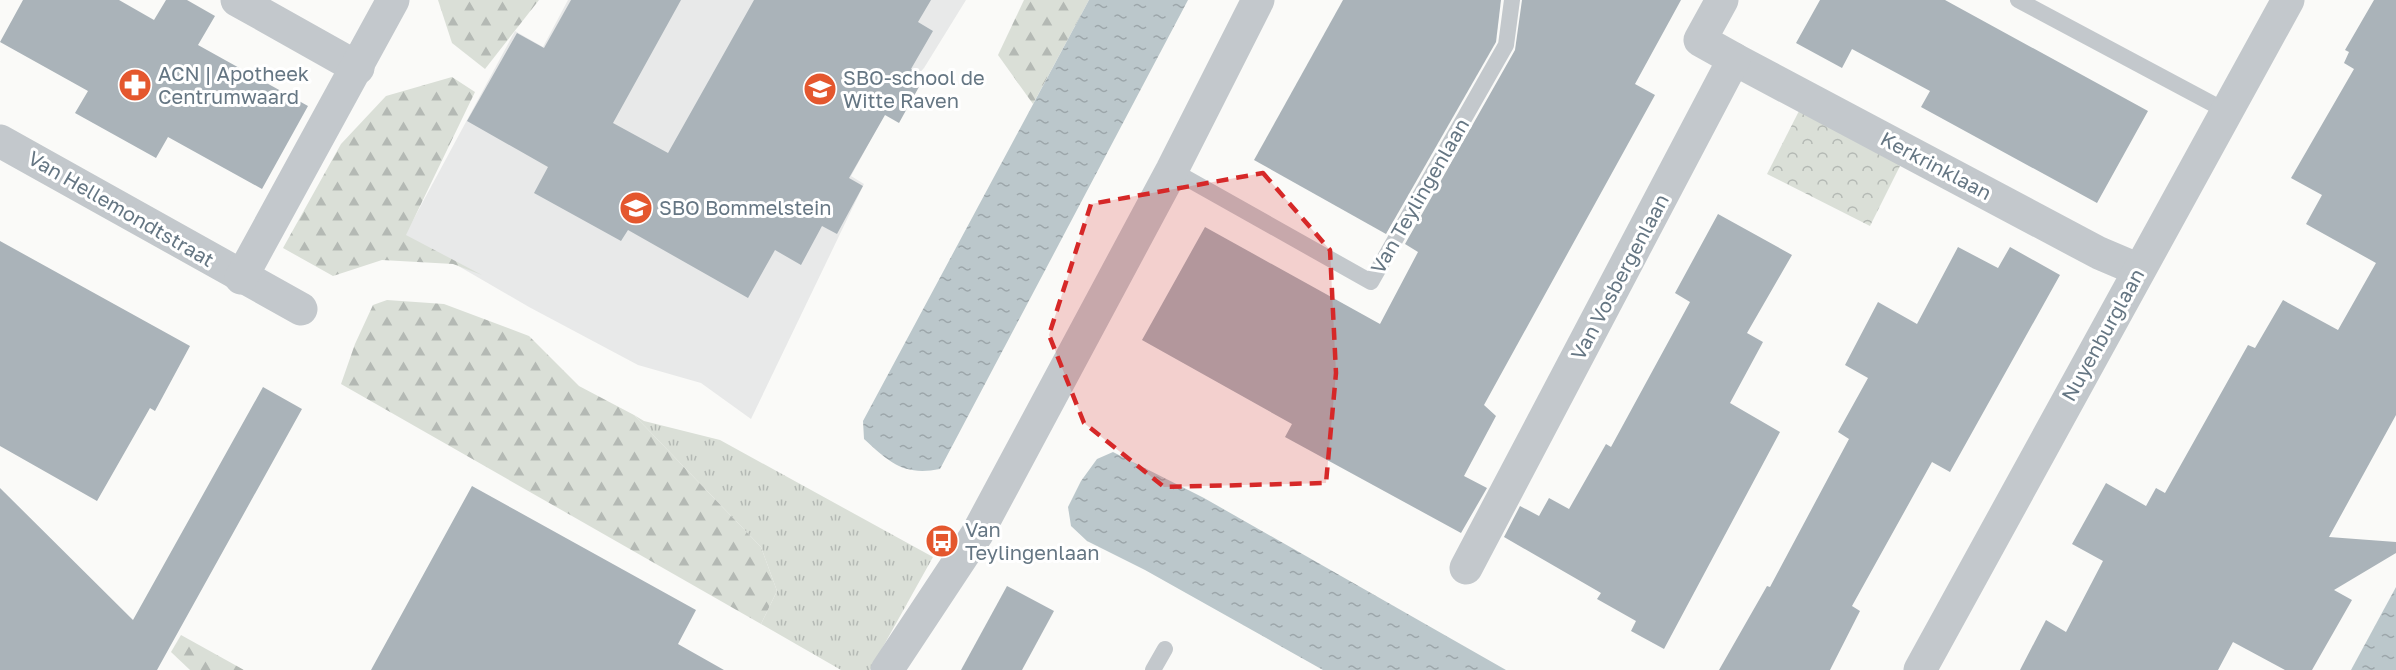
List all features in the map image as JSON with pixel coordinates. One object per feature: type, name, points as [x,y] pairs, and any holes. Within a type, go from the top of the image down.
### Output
[{"type":"street","points":[[237,0],[358,68]]},
{"type":"street","points":[[887,670],[977,534],[1172,170],[1258,0]]},
{"type":"street","points":[[1722,0],[1700,40],[1734,59]]},
{"type":"street","name":"Nuyenburglaan","points":[[1920,670],[2288,0]]},
{"type":"street","points":[[242,278],[358,68],[392,1]]},
{"type":"street","name":"Kerkrinklaan","points":[[1734,59],[2099,253],[2139,270]]},
{"type":"street","name":"Van Vosbergenlaan","points":[[1466,568],[1734,59]]},
{"type":"street","name":"Van Hellemondtstraat","points":[[0,141],[301,309]]},
{"type":"lane","name":"Van Teylingenlaan","points":[[1172,170],[1371,282],[1506,45],[1512,0]]},
{"type":"lane","points":[[2018,0],[2226,111]]},
{"type":"lane","points":[[1153,670],[1165,649]]},
{"type":"highlighted area","points":[[1263,173],[1330,250],[1336,373],[1326,483],[1164,487],[1084,423],[1049,335],[1091,204]]},
{"type":"shaded area","name":"SBO Bommelstein","points":[[568,0],[966,0],[924,68],[887,110],[851,176],[864,184],[751,419],[701,383],[638,365],[529,307],[405,235],[515,31],[543,47]]},
{"type":"green space","points":[[438,0],[539,0],[485,69],[452,43]]},
{"type":"green space","points":[[1024,0],[1089,0],[1033,104],[998,55]]},
{"type":"green space","points":[[452,77],[475,92],[406,235],[482,275],[453,264],[382,260],[333,276],[283,248],[341,144],[386,96]]},
{"type":"green space","points":[[1800,109],[1903,160],[1870,226],[1767,174]]},
{"type":"green space","points":[[387,300],[444,304],[529,336],[579,386],[634,415],[761,547],[777,591],[761,624],[341,384],[355,344],[373,305]]},
{"type":"green space","points":[[634,415],[644,421],[720,440],[933,557],[870,670],[841,670],[761,624],[777,591],[761,547]]},
{"type":"green space","points":[[181,635],[244,670],[190,670],[171,652]]},
{"type":"water","points":[[1089,0],[1188,0],[940,469],[917,471],[898,466],[864,439],[863,421]]},
{"type":"water","points":[[1113,452],[1204,498],[1506,670],[1323,670],[1145,570],[1087,541],[1071,526],[1068,507],[1081,481],[1097,459]]},
{"type":"water","points":[[2396,587],[2396,670],[2351,670]]},
{"type":"building","points":[[23,0],[119,0],[154,20],[166,0],[187,0],[215,16],[198,45],[308,106],[262,189],[168,137],[156,158],[75,113],[88,91],[0,42]]},
{"type":"building","points":[[571,0],[681,0],[613,123],[668,153],[754,0],[931,0],[918,22],[933,31],[911,69],[925,76],[899,123],[885,115],[849,178],[863,186],[837,234],[822,226],[801,265],[775,250],[748,298],[628,230],[621,241],[534,193],[548,167],[467,121],[517,33],[544,48]]},
{"type":"building","points":[[1343,0],[1501,0],[1496,42],[1386,234],[1254,160]]},
{"type":"building","points":[[1522,0],[1681,0],[1635,84],[1655,95],[1484,405],[1496,416],[1464,476],[1487,488],[1461,533],[1285,437],[1292,424],[1142,340],[1205,227],[1380,324],[1418,252],[1405,244],[1515,50]]},
{"type":"building","points":[[1820,0],[1945,0],[2148,111],[2097,203],[1921,107],[1930,91],[1852,49],[1842,68],[1796,43]]},
{"type":"building","points":[[2374,0],[2396,0],[2396,415],[2329,537],[2396,542],[2396,553],[2334,590],[2352,600],[2312,670],[2285,670],[2233,642],[2218,670],[2020,670],[2046,620],[2066,632],[2103,561],[2072,544],[2106,483],[2146,506],[2156,488],[2165,493],[2248,345],[2255,348],[2283,300],[2338,330],[2376,263],[2306,224],[2322,195],[2291,178],[2354,69],[2344,63],[2349,52],[2345,50]]},
{"type":"building","points":[[1718,214],[1792,255],[1747,333],[1763,342],[1730,403],[1780,432],[1664,649],[1631,631],[1636,621],[1597,599],[1601,593],[1504,537],[1520,506],[1539,516],[1549,498],[1569,509],[1606,444],[1611,447],[1690,302],[1675,293]]},
{"type":"building","points":[[0,241],[190,346],[155,411],[150,408],[97,501],[0,446]]},
{"type":"building","points":[[1958,247],[1998,268],[2010,247],[2060,275],[1950,472],[1932,462],[1852,606],[1860,611],[1830,670],[1719,670],[1767,586],[1770,587],[1849,439],[1838,432],[1868,378],[1845,365],[1878,302],[1917,324]]},
{"type":"building","points":[[263,387],[302,409],[157,670],[0,670],[0,488],[133,620]]},
{"type":"building","points":[[472,486],[696,610],[678,644],[724,670],[371,670]]},
{"type":"building","points":[[1007,586],[1054,611],[1022,670],[961,670]]},
{"type":"place","name":"ACN | Apotheek Centrumwaard","points":[[135,85]]},
{"type":"place","name":"SBO-school de Witte Raven","points":[[820,89]]},
{"type":"place","name":"SBO Bommelstein","points":[[636,208]]},
{"type":"place","name":"Van Teylingenlaan","points":[[942,541]]}]
